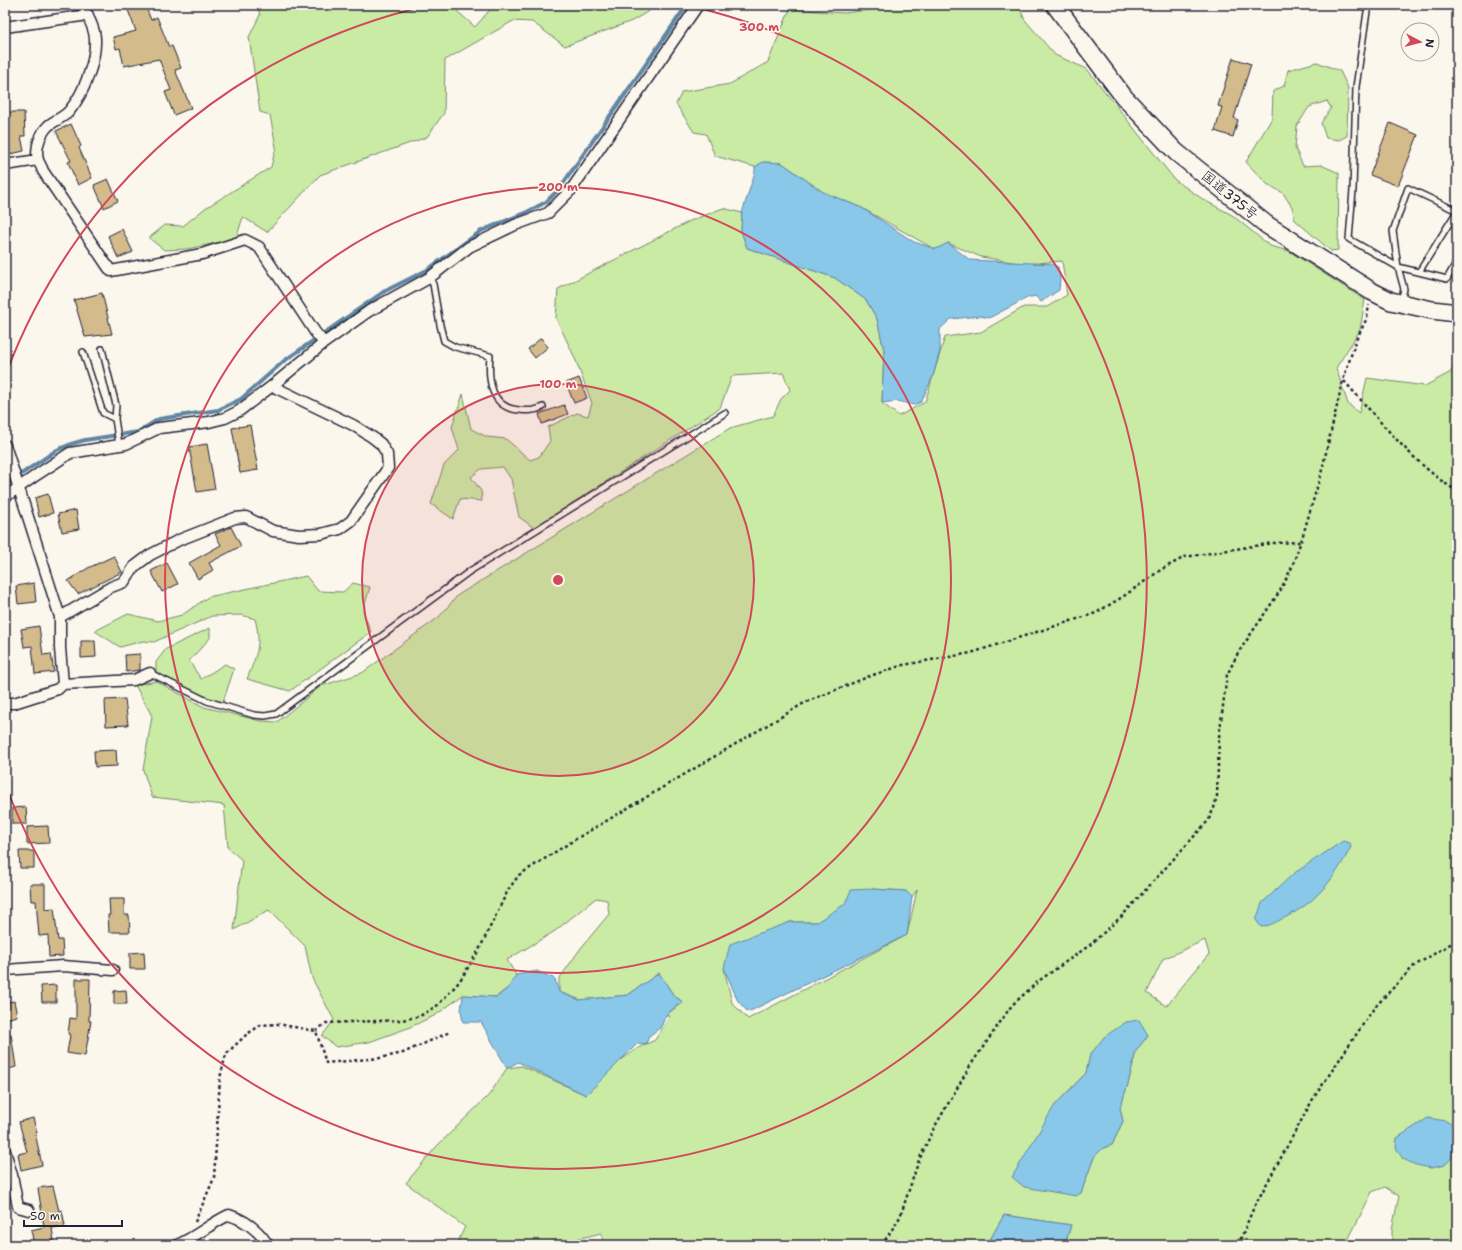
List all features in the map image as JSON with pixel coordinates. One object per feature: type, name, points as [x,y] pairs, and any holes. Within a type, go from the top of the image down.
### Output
[{"type":"highway","name":"国道375号","points":[[1055,5],[1124,97],[1176,152],[1267,225],[1371,291],[1391,301],[1432,310],[1457,313]]},
{"type":"street","points":[[82,5],[88,15],[95,38],[94,52],[88,77],[81,93],[70,111],[48,126],[41,134],[38,148],[38,160],[43,171],[108,267],[111,270],[202,254],[245,240],[259,247],[320,338]]},
{"type":"street","points":[[5,497],[16,482],[38,474],[70,453],[119,443],[126,444],[159,428],[209,422],[225,418],[239,411],[272,386],[320,338],[429,278],[468,247],[548,213],[571,190],[698,5]]},
{"type":"street","points":[[5,27],[88,15]]},
{"type":"street","points":[[5,165],[38,160]]},
{"type":"street","points":[[60,617],[111,587],[124,582],[134,567],[150,555],[180,540],[235,518],[246,517],[273,531],[299,535],[321,534],[340,529],[351,521],[388,468],[387,454],[381,444],[353,425],[272,386]]},
{"type":"street","points":[[5,444],[60,617],[60,648],[63,684],[58,690],[14,703],[5,703]]},
{"type":"street","points":[[63,684],[134,680],[150,673]]},
{"type":"street","points":[[5,970],[63,966],[113,970]]},
{"type":"street","points":[[5,1151],[12,1175],[18,1207],[29,1210]]},
{"type":"street","points":[[177,1245],[188,1241],[229,1215],[241,1219],[264,1238],[268,1245]]},
{"type":"lane","points":[[1368,5],[1356,87],[1353,190],[1349,239],[1398,267],[1447,279],[1457,261]]},
{"type":"lane","points":[[1401,303],[1404,290],[1398,267],[1393,231],[1408,188],[1457,211],[1419,272]]},
{"type":"lane","points":[[429,278],[433,284],[444,341],[455,347],[490,356],[489,374],[491,386],[498,400],[504,407],[514,410],[533,412],[543,407]]},
{"type":"lane","points":[[102,349],[116,405],[119,443]]},
{"type":"lane","points":[[83,352],[103,413],[116,419]]},
{"type":"lane","points":[[150,673],[207,701],[254,715],[265,716],[276,714],[470,571],[725,413]]},
{"type":"path","points":[[882,1245],[900,1217],[919,1160],[934,1128],[970,1066],[1012,1005],[1040,980],[1090,945],[1122,916],[1208,821],[1214,808],[1217,796],[1219,737],[1227,675],[1238,653],[1280,591],[1292,567],[1321,474],[1344,380],[1356,340],[1367,318],[1371,291]]},
{"type":"path","points":[[1344,380],[1405,448],[1445,484],[1457,491]]},
{"type":"path","points":[[316,1032],[326,1023],[402,1020],[420,1016],[438,1005],[459,982],[471,963],[479,950],[508,890],[519,874],[806,702],[870,676],[903,665],[971,653],[1096,613],[1124,596],[1162,569],[1185,557],[1273,543],[1300,542]]},
{"type":"path","points":[[1238,1245],[1254,1207],[1313,1099],[1374,1008],[1414,966],[1457,940]]},
{"type":"path","points":[[188,1241],[214,1178],[220,1078],[226,1054],[247,1034],[261,1024],[278,1024],[316,1032]]},
{"type":"path","points":[[316,1032],[326,1063],[380,1058],[403,1053],[450,1032]]},
{"type":"green space","points":[[257,5],[457,5],[457,11],[475,27],[494,5],[659,5],[632,21],[565,46],[532,22],[513,21],[445,60],[444,113],[427,137],[320,175],[267,232],[243,217],[236,239],[187,249],[164,250],[149,238],[165,225],[183,226],[204,209],[271,167],[276,147],[270,115],[260,112],[249,37],[260,15]]},
{"type":"green space","points":[[901,5],[1018,5],[1025,20],[1055,55],[1087,69],[1175,180],[1204,200],[1232,215],[1270,246],[1289,251],[1365,300],[1360,330],[1336,368],[1348,404],[1359,413],[1367,378],[1425,386],[1451,372],[1457,359],[1457,1245],[1392,1245],[1392,1229],[1399,1196],[1385,1187],[1372,1192],[1349,1238],[1343,1245],[1065,1245],[1071,1225],[1004,1215],[987,1245],[604,1245],[601,1233],[565,1242],[563,1245],[456,1245],[465,1227],[406,1183],[436,1147],[489,1095],[507,1068],[522,1066],[586,1095],[617,1063],[638,1048],[655,1040],[670,1016],[666,1015],[683,1002],[674,996],[659,973],[628,995],[581,1000],[559,992],[559,979],[581,948],[609,914],[607,900],[596,898],[555,931],[507,960],[516,975],[509,987],[496,997],[463,995],[436,1015],[408,1028],[369,1042],[336,1047],[322,1036],[334,1020],[312,978],[305,946],[269,910],[234,930],[242,860],[228,848],[224,805],[152,797],[143,770],[152,716],[135,685],[156,681],[204,707],[261,721],[277,722],[321,686],[362,673],[439,617],[458,595],[730,428],[773,416],[781,399],[790,390],[783,373],[732,376],[720,408],[534,528],[519,517],[511,479],[503,467],[481,469],[471,477],[481,491],[482,501],[460,499],[453,519],[431,504],[444,465],[459,450],[452,427],[463,394],[471,429],[487,437],[506,439],[530,460],[539,457],[550,441],[548,427],[577,413],[588,416],[592,403],[574,356],[556,318],[558,289],[690,221],[723,208],[742,213],[741,231],[747,248],[835,278],[866,300],[877,319],[884,350],[882,403],[899,416],[925,402],[945,337],[981,332],[1024,307],[1047,307],[1067,295],[1062,261],[1025,264],[981,257],[948,243],[936,250],[862,208],[823,192],[782,163],[763,162],[755,167],[715,156],[706,134],[694,132],[676,104],[682,92],[730,84],[768,62],[790,9],[844,13]],"holes":[[[872,889],[906,891],[912,897],[917,890],[907,935],[748,1019],[732,1003],[724,968],[790,922],[817,922]],[[1205,940],[1209,954],[1166,1006],[1147,993],[1163,959]],[[1148,1035],[1136,1051],[1128,1084],[1120,1108],[1123,1121],[1112,1145],[1103,1148],[1094,1157],[1081,1193],[1055,1105],[1086,1073],[1090,1055]]]},
{"type":"green space","points":[[1317,62],[1340,71],[1348,88],[1347,136],[1339,140],[1326,138],[1321,123],[1331,108],[1327,101],[1309,107],[1297,126],[1295,148],[1303,166],[1321,165],[1339,173],[1338,250],[1331,251],[1295,220],[1292,207],[1283,193],[1267,184],[1246,162],[1272,118],[1273,91],[1284,86],[1288,70]]},
{"type":"green space","points":[[306,576],[318,591],[343,592],[353,583],[370,587],[363,611],[371,632],[290,691],[247,679],[255,657],[258,643],[255,619],[241,615],[212,616],[154,642],[143,641],[120,647],[95,631],[128,614],[158,621],[182,615],[208,597]]},
{"type":"green space","points":[[210,628],[210,638],[189,661],[201,679],[225,664],[234,669],[223,702],[207,697],[156,673],[156,662],[166,649]]},
{"type":"water","points":[[763,162],[782,163],[823,192],[862,208],[914,242],[936,249],[948,243],[970,260],[1052,264],[1058,267],[1060,278],[1059,290],[1041,302],[1035,296],[1027,298],[989,318],[980,316],[951,319],[940,329],[940,350],[933,376],[921,402],[914,405],[897,401],[882,403],[884,350],[877,319],[866,300],[835,278],[747,248],[741,231],[742,213],[755,172],[755,167]]},
{"type":"water","points":[[1343,841],[1350,843],[1351,847],[1338,869],[1324,888],[1306,905],[1295,912],[1272,924],[1261,927],[1256,920],[1262,903],[1293,874]]},
{"type":"water","points":[[872,889],[906,891],[912,897],[907,935],[748,1012],[738,1001],[724,968],[730,944],[790,922],[817,922],[845,904],[851,890]]},
{"type":"water","points":[[537,971],[555,979],[559,992],[579,1000],[628,995],[659,973],[674,996],[683,1002],[666,1015],[661,1027],[649,1036],[646,1044],[638,1043],[586,1095],[518,1062],[507,1068],[481,1022],[463,1022],[461,1010],[463,995],[497,997],[509,987],[516,975]]},
{"type":"water","points":[[1139,1020],[1148,1035],[1136,1051],[1128,1084],[1120,1108],[1123,1121],[1112,1145],[1103,1148],[1094,1157],[1081,1193],[1076,1196],[1024,1187],[1012,1177],[1055,1105],[1086,1073],[1090,1055],[1104,1037],[1126,1022]]},
{"type":"water","points":[[1428,1118],[1446,1121],[1457,1128],[1457,1152],[1445,1165],[1431,1168],[1416,1165],[1403,1159],[1396,1148],[1397,1138]]},
{"type":"water","points":[[1004,1215],[1071,1225],[1065,1245],[987,1245]]},
{"type":"building","points":[[126,5],[145,5],[151,20],[157,17],[169,47],[172,46],[181,68],[175,70],[191,108],[174,115],[165,92],[171,90],[159,59],[124,66],[120,48],[116,49],[113,37],[136,31]]},
{"type":"building","points":[[1233,58],[1251,64],[1234,118],[1238,120],[1233,137],[1215,131],[1222,107],[1218,106]]},
{"type":"building","points":[[8,112],[24,112],[25,136],[21,136],[24,151],[6,155],[5,142],[9,141]]},
{"type":"building","points":[[1390,123],[1418,135],[1398,186],[1370,175]]},
{"type":"building","points":[[71,124],[81,146],[79,148],[92,178],[78,185],[68,162],[71,161],[56,131]]},
{"type":"building","points":[[108,179],[118,201],[104,208],[94,185]]},
{"type":"building","points":[[122,229],[133,252],[118,258],[108,236]]},
{"type":"building","points":[[102,293],[112,334],[85,337],[74,300]]},
{"type":"building","points":[[541,338],[548,347],[535,358],[528,349]]},
{"type":"building","points":[[579,378],[587,398],[574,403],[566,383]]},
{"type":"building","points":[[564,405],[568,414],[542,424],[539,414]]},
{"type":"building","points":[[250,425],[258,470],[240,473],[232,428]]},
{"type":"building","points":[[207,444],[215,489],[197,492],[189,447]]},
{"type":"building","points":[[48,494],[53,513],[39,517],[35,498]]},
{"type":"building","points":[[76,510],[79,529],[62,532],[58,514]]},
{"type":"building","points":[[231,527],[241,546],[209,563],[213,570],[198,579],[189,563],[221,545],[215,534]]},
{"type":"building","points":[[114,556],[122,572],[78,594],[68,581],[88,568]]},
{"type":"building","points":[[167,563],[178,584],[162,592],[151,571]]},
{"type":"building","points":[[34,583],[36,602],[18,604],[16,586]]},
{"type":"building","points":[[39,626],[43,655],[51,654],[54,672],[35,674],[32,646],[24,647],[21,629]]},
{"type":"building","points":[[81,641],[95,641],[96,657],[81,658]]},
{"type":"building","points":[[140,654],[140,670],[126,672],[125,655]]},
{"type":"building","points":[[125,699],[128,725],[106,726],[105,700]]},
{"type":"building","points":[[116,750],[117,766],[95,767],[94,751]]},
{"type":"building","points":[[26,807],[27,824],[12,824],[12,808]]},
{"type":"building","points":[[48,826],[49,843],[27,844],[27,827]]},
{"type":"building","points":[[19,851],[34,851],[34,868],[20,868]]},
{"type":"building","points":[[30,884],[45,884],[45,909],[54,908],[58,940],[62,940],[63,956],[49,957],[48,935],[39,936],[36,901],[31,901]]},
{"type":"building","points":[[109,899],[124,899],[124,915],[129,915],[130,932],[109,932]]},
{"type":"building","points":[[144,952],[145,969],[130,969],[130,953]]},
{"type":"building","points":[[76,979],[90,979],[89,1021],[91,1021],[85,1056],[67,1053],[70,1035],[68,1034],[70,1018],[76,1019]]},
{"type":"building","points":[[56,985],[56,1002],[42,1002],[41,986]]},
{"type":"building","points":[[126,990],[127,1004],[114,1004],[114,991]]},
{"type":"building","points":[[14,1001],[17,1016],[5,1019],[5,1003]]},
{"type":"building","points":[[5,1034],[11,1034],[16,1067],[5,1070]]},
{"type":"building","points":[[33,1118],[42,1165],[21,1170],[18,1154],[27,1152],[19,1122]]},
{"type":"building","points":[[53,1186],[59,1211],[62,1210],[65,1226],[52,1228],[54,1241],[34,1245],[31,1230],[44,1227],[38,1188]]},
{"type":"waterway","points":[[5,485],[57,450],[71,444],[85,440],[138,432],[159,419],[218,410],[241,399],[284,361],[385,291],[427,270],[481,231],[527,212],[546,202],[560,188],[687,5]]}]
